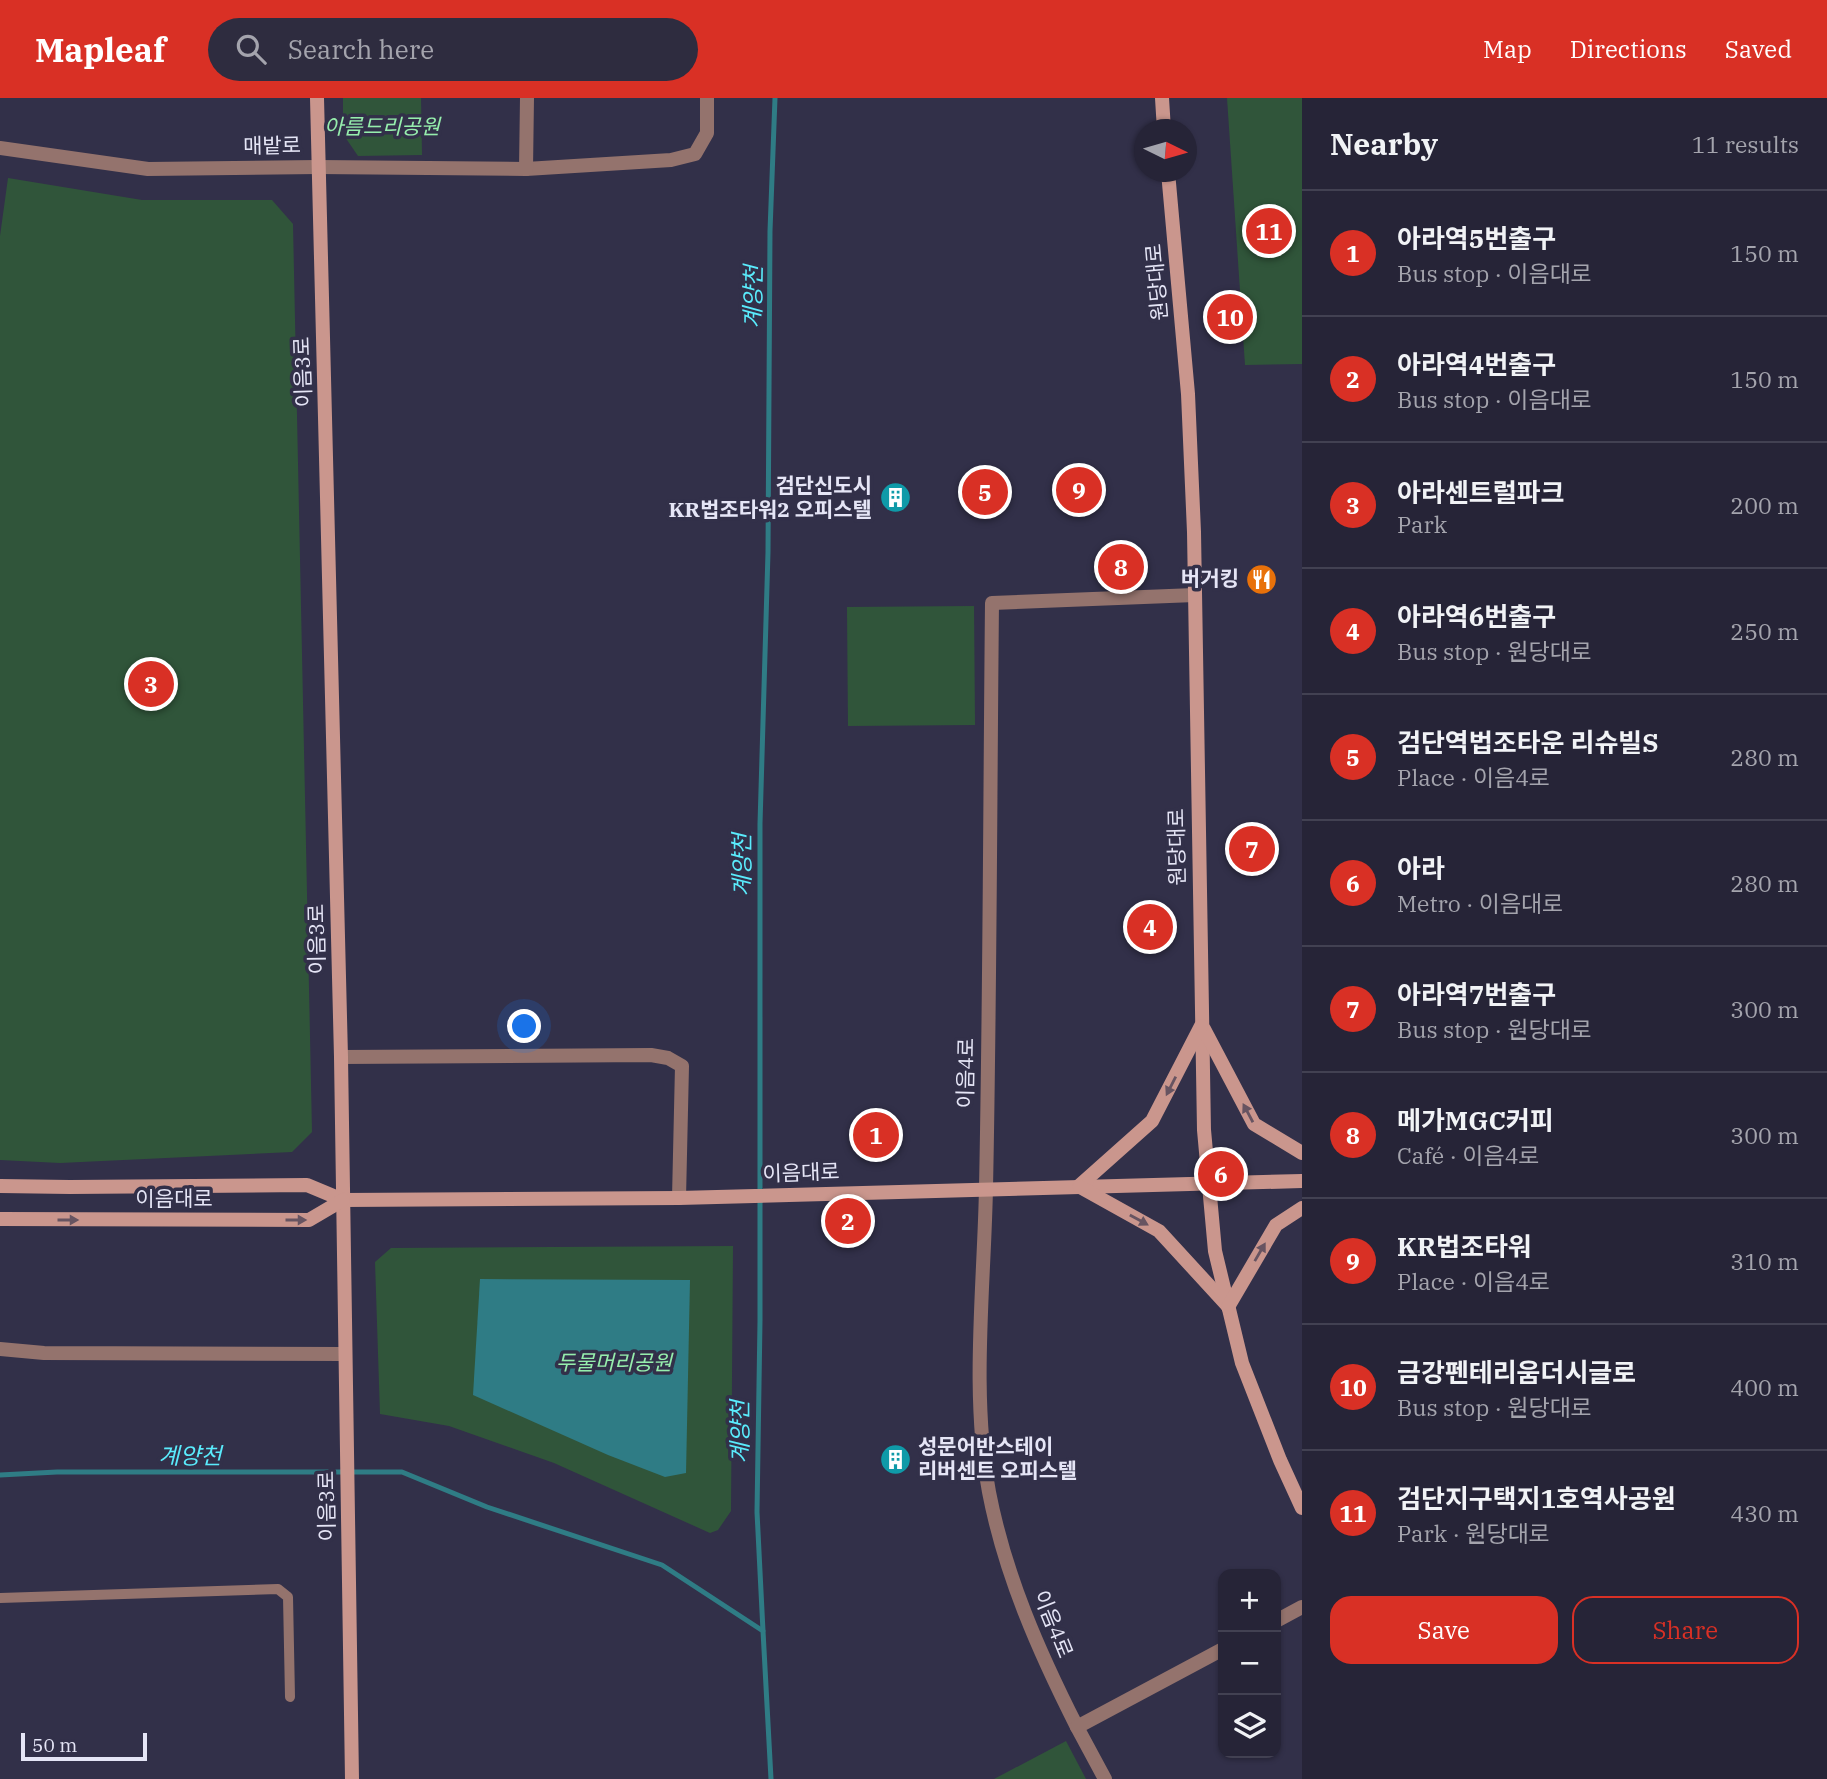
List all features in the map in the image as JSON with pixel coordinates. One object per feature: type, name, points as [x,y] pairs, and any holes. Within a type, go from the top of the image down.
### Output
[{"type":"main road","name":"이음3로","points":[[317,98],[341,1057],[352,1779]]},
{"type":"main road","points":[[1162,98],[1163,119]]},
{"type":"main road","name":"원당대로","points":[[1169,182],[1188,394],[1195,595],[1204,1130],[1209,1183],[1216,1251],[1242,1363],[1302,1508]]},
{"type":"main road","points":[[1202,1025],[1254,1124],[1302,1153]]},
{"type":"main road","points":[[1202,1025],[1152,1121],[1079,1186],[1158,1231],[1228,1307],[1276,1225],[1302,1208]]},
{"type":"main road","name":"이음대로","points":[[0,1186],[307,1185],[342,1200],[679,1198],[1302,1181]]},
{"type":"main road","name":"이음대로","points":[[0,1219],[309,1220],[342,1200]]},
{"type":"street","points":[[526,169],[527,98]]},
{"type":"street","name":"매밭로","points":[[0,148],[148,169],[526,169],[671,160],[695,154],[707,133],[707,98]]},
{"type":"street","name":"이음4로","points":[[1105,1779],[1041,1656],[1008,1569],[989,1492],[980,1417],[986,1189],[992,603],[1195,595]]},
{"type":"street","points":[[341,1057],[651,1055],[668,1058],[682,1066],[679,1198]]},
{"type":"street","points":[[0,1349],[44,1353],[345,1354]]},
{"type":"street","points":[[1281,1618],[1302,1607]]},
{"type":"street","points":[[1077,1727],[1218,1652]]},
{"type":"lane","points":[[0,1598],[278,1589],[288,1598],[290,1697]]},
{"type":"green space","name":"아름드리공원","points":[[343,98],[421,98],[422,155],[358,156],[343,134]]},
{"type":"green space","points":[[1227,98],[1302,98],[1302,364],[1245,365]]},
{"type":"green space","points":[[8,178],[142,200],[272,200],[293,224],[312,1132],[292,1152],[60,1163],[0,1160],[0,236]]},
{"type":"green space","points":[[974,606],[975,725],[848,726],[847,607]]},
{"type":"green space","name":"두물머리공원","points":[[733,1246],[731,1511],[718,1530],[710,1533],[554,1463],[449,1426],[380,1414],[375,1262],[391,1248]]},
{"type":"green space","points":[[1066,1741],[1086,1779],[994,1779]]},
{"type":"shaded area","points":[[480,1279],[690,1280],[686,1473],[665,1477],[608,1455],[473,1395]]},
{"type":"waterway","name":"계양천","points":[[763,1631],[757,1512],[760,1321],[760,824],[768,552],[770,231],[775,98]]},
{"type":"waterway","name":"계양천","points":[[0,1475],[57,1472],[402,1472],[487,1507],[662,1565],[763,1631],[771,1779]]},
{"type":"place","name":"검단지구택지1호역사공원","points":[[1269,231]]},
{"type":"place","name":"금강펜테리움더시글로","points":[[1230,317]]},
{"type":"place","name":"KR법조타워","points":[[1079,490]]},
{"type":"place","name":"검단역법조타운 리슈빌S","points":[[985,492]]},
{"type":"place","name":"검단신도시 KR법조타워2 오피스텔","points":[[895,498]]},
{"type":"place","name":"메가MGC커피","points":[[1121,567]]},
{"type":"place","name":"버거킹","points":[[1262,579]]},
{"type":"place","name":"아라센트럴파크","points":[[151,684]]},
{"type":"place","name":"아라역7번출구","points":[[1252,849]]},
{"type":"place","name":"아라역6번출구","points":[[1150,927]]},
{"type":"place","name":"아라역5번출구","points":[[876,1135]]},
{"type":"place","name":"아라","points":[[1221,1174]]},
{"type":"place","name":"아라역4번출구","points":[[848,1221]]},
{"type":"place","name":"성문어반스테이 리버센트 오피스텔","points":[[895,1459]]}]
